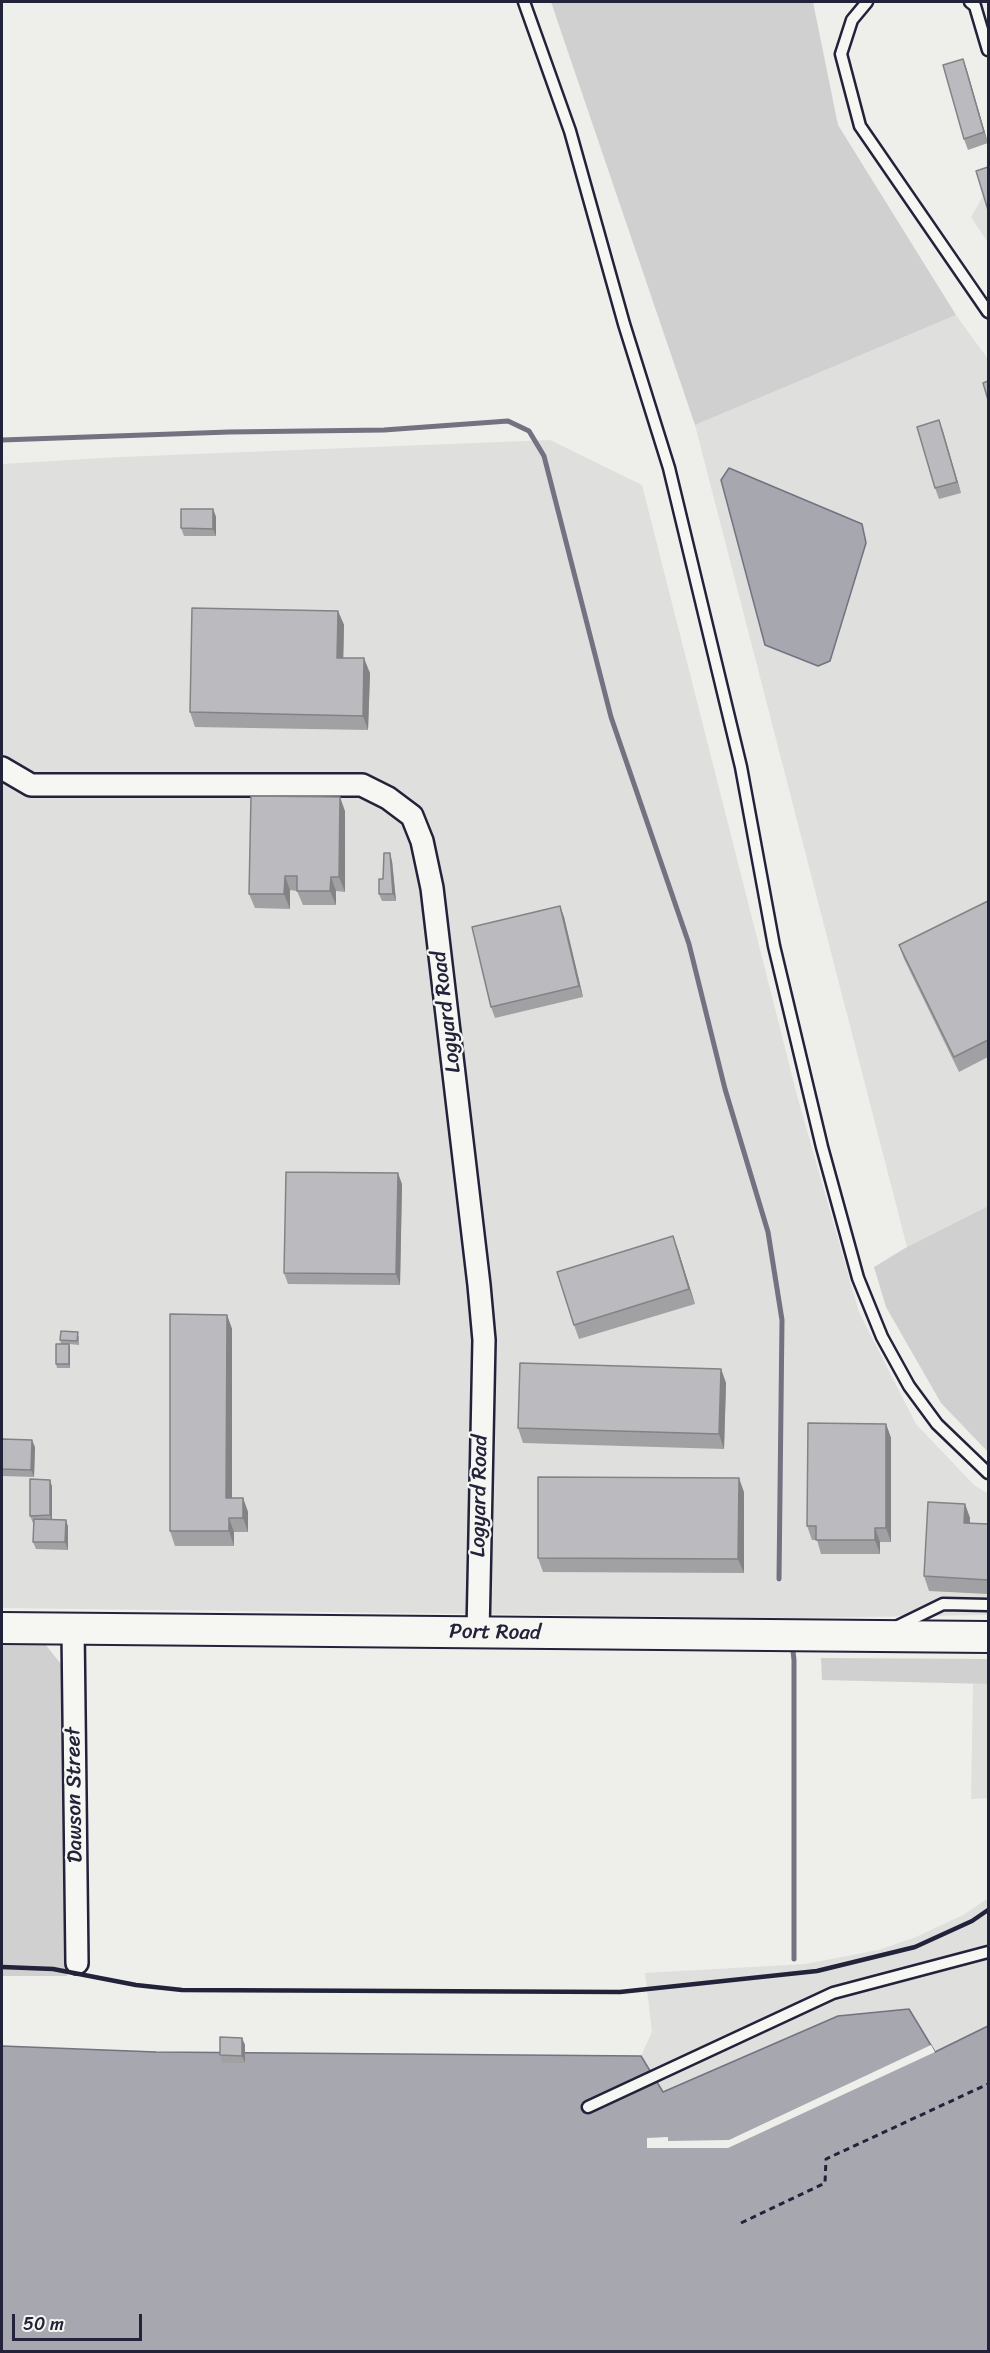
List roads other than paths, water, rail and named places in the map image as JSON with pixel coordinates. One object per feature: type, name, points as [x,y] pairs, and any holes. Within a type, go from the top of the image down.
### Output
[{"type":"main road","name":"Port Road","points":[[2,1628],[988,1637]]},
{"type":"street","name":"Logyard Road","points":[[2,768],[31,785],[362,785],[388,798],[412,816],[422,841],[432,888],[484,1340],[478,1633]]},
{"type":"street","name":"Dawson Street","points":[[73,1628],[77,1963]]},
{"type":"lane","points":[[524,2],[570,131],[624,324],[669,468],[741,767],[774,946],[822,1147],[858,1278],[882,1337],[909,1386],[937,1424],[988,1473]]},
{"type":"lane","points":[[867,2],[852,20],[841,54],[860,126],[988,312]]},
{"type":"lane","points":[[970,2],[975,6],[988,50]]},
{"type":"lane","points":[[877,1636],[943,1604],[988,1605]]},
{"type":"lane","points":[[588,2107],[833,1993],[988,1952]]},
{"type":"waterway","points":[[2,440],[229,432],[384,430],[508,421],[529,431],[544,456],[611,717],[689,944],[725,1089],[768,1232],[782,1320],[779,1579]]},
{"type":"waterway","points":[[793,1651],[794,1959]]},
{"type":"railway","points":[[2,1967],[53,1969],[136,1985],[182,1990],[620,1992],[817,1971],[915,1947],[972,1921],[988,1910]]}]
